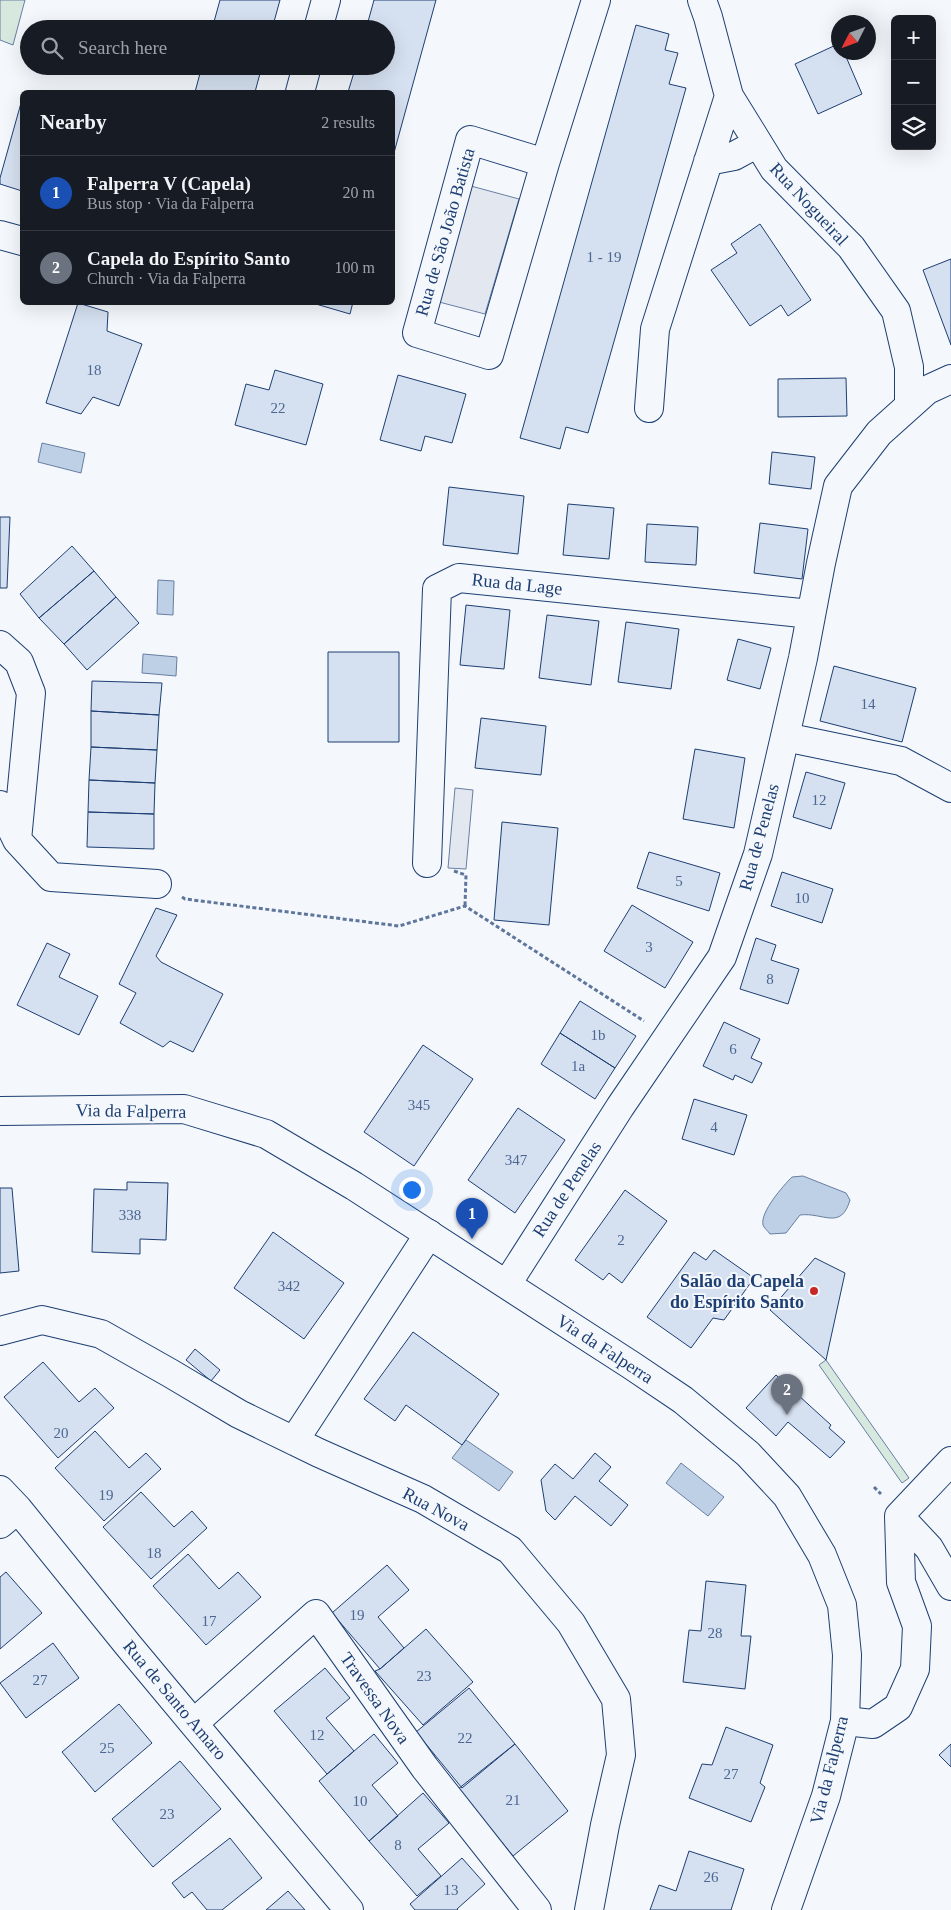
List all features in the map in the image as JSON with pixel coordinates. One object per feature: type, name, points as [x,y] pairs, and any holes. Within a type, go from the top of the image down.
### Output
[{"type":"street","points":[[320,20],[326,0]]},
{"type":"street","name":"Rua de São João Batista","points":[[545,163],[470,140],[417,333],[489,355],[545,163],[596,0]]},
{"type":"street","name":"Rua Nogueiral","points":[[702,0],[729,96],[774,169],[851,248],[896,311],[909,367],[909,406]]},
{"type":"street","points":[[301,90],[305,75]]},
{"type":"street","points":[[649,408],[655,328],[729,96]]},
{"type":"street","points":[[708,161],[734,156],[758,143]]},
{"type":"street","points":[[0,235],[20,240]]},
{"type":"street","name":"Rua de Penelas","points":[[507,1284],[615,1115],[722,957],[758,854],[838,486],[879,433],[927,390],[951,379]]},
{"type":"street","name":"Rua da Lage","points":[[428,863],[437,589],[459,578],[811,614]]},
{"type":"street","points":[[0,645],[19,662],[31,693],[16,840]]},
{"type":"street","points":[[785,736],[901,761],[951,788]]},
{"type":"street","points":[[0,805],[16,840],[51,877],[157,884]]},
{"type":"street","name":"Via da Falperra","points":[[0,1110],[184,1108],[266,1134],[354,1186],[683,1400],[748,1454],[787,1496],[822,1555],[842,1605],[847,1655],[844,1721],[826,1796],[786,1910]]},
{"type":"street","points":[[294,1441],[429,1234]]},
{"type":"street","name":"Rua Nova","points":[[0,1331],[42,1320],[101,1334],[239,1414],[423,1499],[510,1550],[571,1623],[616,1699],[622,1755],[605,1825],[589,1910]]},
{"type":"street","points":[[844,1721],[873,1724],[898,1707],[915,1669],[917,1626],[901,1582],[899,1516],[947,1465],[951,1443]]},
{"type":"street","name":"Rua de Santo Amaro","points":[[6,1508],[194,1723],[349,1910]]},
{"type":"street","points":[[899,1516],[929,1548],[951,1586]]},
{"type":"street","name":"Travessa Nova","points":[[194,1723],[316,1614],[425,1768],[538,1910]]},
{"type":"path","points":[[465,906],[466,875]]},
{"type":"path","points":[[157,884],[185,899],[399,926],[465,906],[668,1036]]},
{"type":"shaded area","points":[[0,0],[25,0],[13,45],[0,40]]},
{"type":"shaded area","points":[[471,186],[519,199],[485,314],[439,302]]},
{"type":"shaded area","points":[[455,788],[473,790],[466,869],[448,868]]},
{"type":"shaded area","points":[[826,1360],[909,1478],[902,1483],[819,1365]]},
{"type":"water","points":[[42,443],[85,453],[81,473],[38,462]]},
{"type":"water","points":[[158,580],[174,581],[173,615],[157,614]]},
{"type":"water","points":[[143,654],[177,657],[176,676],[142,673]]},
{"type":"water","points":[[803,1176],[846,1193],[850,1200],[846,1209],[842,1215],[836,1218],[800,1215],[786,1233],[770,1234],[763,1225],[768,1206],[792,1177]]},
{"type":"water","points":[[466,1440],[513,1472],[499,1491],[452,1458]]},
{"type":"water","points":[[681,1463],[724,1497],[708,1516],[666,1483]]},
{"type":"building","points":[[220,0],[280,0],[274,20],[214,20]]},
{"type":"building","points":[[374,0],[436,0],[395,149],[395,90],[349,90],[353,75],[395,75],[395,20],[368,20]]},
{"type":"building","points":[[636,25],[669,34],[665,50],[678,53],[669,84],[686,88],[588,433],[566,427],[560,449],[520,438]]},
{"type":"building","points":[[831,47],[831,60],[847,60],[862,94],[818,114],[795,64]]},
{"type":"building","points":[[200,75],[260,75],[256,90],[196,90]]},
{"type":"building","points":[[20,107],[20,190],[0,184],[0,178]]},
{"type":"building","points":[[760,224],[811,300],[788,316],[781,305],[750,326],[711,270],[737,253],[731,244]]},
{"type":"building","points":[[951,259],[951,345],[923,270]]},
{"type":"building","points":[[77,305],[85,305],[108,312],[107,331],[142,344],[119,406],[93,397],[81,414],[46,403]]},
{"type":"building","points":[[319,305],[352,305],[350,314]]},
{"type":"building","points":[[275,370],[323,384],[306,445],[235,425],[246,384],[269,390]]},
{"type":"building","points":[[398,375],[466,394],[452,443],[425,436],[421,451],[380,440]]},
{"type":"building","points":[[846,378],[847,416],[778,417],[778,379]]},
{"type":"building","points":[[772,452],[815,457],[811,489],[769,484]]},
{"type":"building","points":[[449,487],[524,496],[518,554],[443,545]]},
{"type":"building","points":[[568,504],[614,508],[609,559],[563,555]]},
{"type":"building","points":[[0,517],[10,517],[7,588],[0,588]]},
{"type":"building","points":[[760,523],[808,529],[802,579],[754,573]]},
{"type":"building","points":[[647,524],[698,527],[696,565],[645,562]]},
{"type":"building","points":[[72,546],[94,571],[39,618],[20,594]]},
{"type":"building","points":[[94,571],[116,597],[64,644],[39,618]]},
{"type":"building","points":[[116,597],[139,623],[87,670],[64,644]]},
{"type":"building","points":[[466,605],[510,610],[504,669],[460,665]]},
{"type":"building","points":[[547,615],[599,621],[591,685],[539,678]]},
{"type":"building","points":[[626,622],[679,629],[671,689],[618,682]]},
{"type":"building","points":[[738,639],[771,648],[760,689],[727,680]]},
{"type":"building","points":[[328,652],[399,652],[399,742],[328,742]]},
{"type":"building","points":[[834,666],[916,688],[902,742],[820,721]]},
{"type":"building","points":[[92,681],[162,683],[159,715],[91,711]]},
{"type":"building","points":[[91,711],[159,715],[157,750],[91,747]]},
{"type":"building","points":[[481,718],[546,726],[541,775],[475,768]]},
{"type":"building","points":[[91,747],[157,750],[155,783],[89,780]]},
{"type":"building","points":[[695,749],[745,758],[734,828],[683,819]]},
{"type":"building","points":[[806,772],[845,783],[831,829],[793,817]]},
{"type":"building","points":[[89,780],[155,783],[154,814],[88,812]]},
{"type":"building","points":[[88,812],[154,814],[154,849],[87,847]]},
{"type":"building","points":[[502,822],[558,828],[549,925],[494,920]]},
{"type":"building","points":[[649,852],[720,873],[709,911],[637,888]]},
{"type":"building","points":[[782,872],[833,889],[822,923],[771,906]]},
{"type":"building","points":[[632,905],[693,942],[665,988],[604,951]]},
{"type":"building","points":[[156,908],[177,915],[156,956],[161,962],[223,994],[193,1052],[170,1041],[163,1047],[120,1023],[136,993],[119,984]]},
{"type":"building","points":[[756,938],[776,945],[771,960],[799,969],[788,1004],[740,989]]},
{"type":"building","points":[[47,943],[70,954],[59,977],[98,996],[79,1035],[17,1005]]},
{"type":"building","points":[[580,1001],[636,1036],[615,1068],[560,1033]]},
{"type":"building","points":[[724,1022],[760,1039],[751,1058],[762,1063],[752,1083],[735,1075],[733,1080],[703,1066]]},
{"type":"building","points":[[560,1033],[615,1068],[595,1099],[541,1064]]},
{"type":"building","points":[[423,1045],[473,1079],[414,1166],[364,1132]]},
{"type":"building","points":[[694,1099],[747,1115],[734,1155],[682,1139]]},
{"type":"building","points":[[518,1108],[565,1140],[515,1213],[468,1180]]},
{"type":"building","points":[[127,1182],[168,1183],[166,1240],[140,1239],[140,1254],[92,1252],[94,1189],[127,1190]]},
{"type":"building","points":[[0,1188],[12,1188],[19,1271],[0,1273]]},
{"type":"building","points":[[625,1190],[667,1221],[622,1283],[609,1273],[603,1280],[575,1260]]},
{"type":"building","points":[[273,1232],[344,1283],[304,1339],[234,1288]]},
{"type":"building","points":[[714,1250],[754,1278],[724,1320],[713,1318],[691,1348],[647,1317],[694,1252],[706,1260]]},
{"type":"building","name":"Salão da Capela do Espírito Santo","points":[[815,1258],[845,1273],[826,1360],[770,1310]]},
{"type":"building","points":[[413,1332],[499,1394],[462,1445],[406,1405],[395,1421],[364,1399]]},
{"type":"building","points":[[195,1349],[220,1370],[211,1381],[186,1360]]},
{"type":"building","points":[[43,1362],[79,1402],[95,1388],[114,1408],[58,1458],[4,1397]]},
{"type":"building","points":[[776,1375],[831,1425],[829,1428],[845,1442],[830,1458],[788,1422],[776,1436],[746,1408]]},
{"type":"building","points":[[95,1431],[129,1468],[146,1453],[161,1469],[104,1521],[55,1468]]},
{"type":"building","points":[[595,1453],[611,1467],[599,1481],[628,1505],[611,1526],[575,1496],[555,1520],[546,1511],[541,1480],[555,1464],[573,1479]]},
{"type":"building","points":[[141,1492],[174,1527],[192,1511],[207,1528],[151,1579],[103,1527]]},
{"type":"building","points":[[188,1554],[219,1589],[238,1572],[261,1597],[206,1645],[153,1586]]},
{"type":"building","points":[[387,1565],[409,1590],[378,1617],[404,1648],[380,1669],[332,1613]]},
{"type":"building","points":[[6,1572],[42,1613],[0,1649],[0,1577]]},
{"type":"building","points":[[706,1581],[746,1585],[741,1636],[751,1636],[745,1689],[683,1682],[689,1630],[701,1631]]},
{"type":"building","points":[[426,1629],[473,1682],[423,1725],[375,1671],[380,1669]]},
{"type":"building","points":[[53,1643],[79,1678],[26,1718],[0,1683]]},
{"type":"building","points":[[325,1668],[350,1698],[326,1718],[354,1751],[327,1774],[274,1711]]},
{"type":"building","points":[[469,1688],[515,1744],[462,1788],[416,1732]]},
{"type":"building","points":[[119,1704],[152,1743],[95,1792],[62,1752]]},
{"type":"building","points":[[726,1727],[773,1745],[760,1783],[765,1787],[751,1822],[689,1798],[702,1764],[712,1765]]},
{"type":"building","points":[[374,1734],[398,1763],[372,1785],[398,1816],[369,1841],[319,1781]]},
{"type":"building","points":[[515,1744],[568,1811],[513,1856],[458,1789]]},
{"type":"building","points":[[951,1744],[951,1767],[939,1755]]},
{"type":"building","points":[[180,1761],[221,1809],[153,1867],[112,1819]]},
{"type":"building","points":[[423,1793],[449,1823],[418,1849],[441,1876],[417,1896],[369,1841]]},
{"type":"building","points":[[230,1838],[262,1878],[222,1910],[207,1910],[192,1892],[184,1898],[172,1883]]},
{"type":"building","points":[[689,1851],[744,1869],[731,1910],[650,1910],[659,1885],[676,1891]]},
{"type":"building","points":[[462,1858],[485,1884],[458,1910],[415,1910],[410,1904]]},
{"type":"building","points":[[288,1891],[305,1910],[266,1910]]},
{"type":"place","name":"Falperra V (Capela)","points":[[472,1239]]},
{"type":"place","name":"Salão da Capela do Espírito Santo","points":[[814,1291]]},
{"type":"place","name":"Capela do Espírito Santo","points":[[787,1415]]}]
